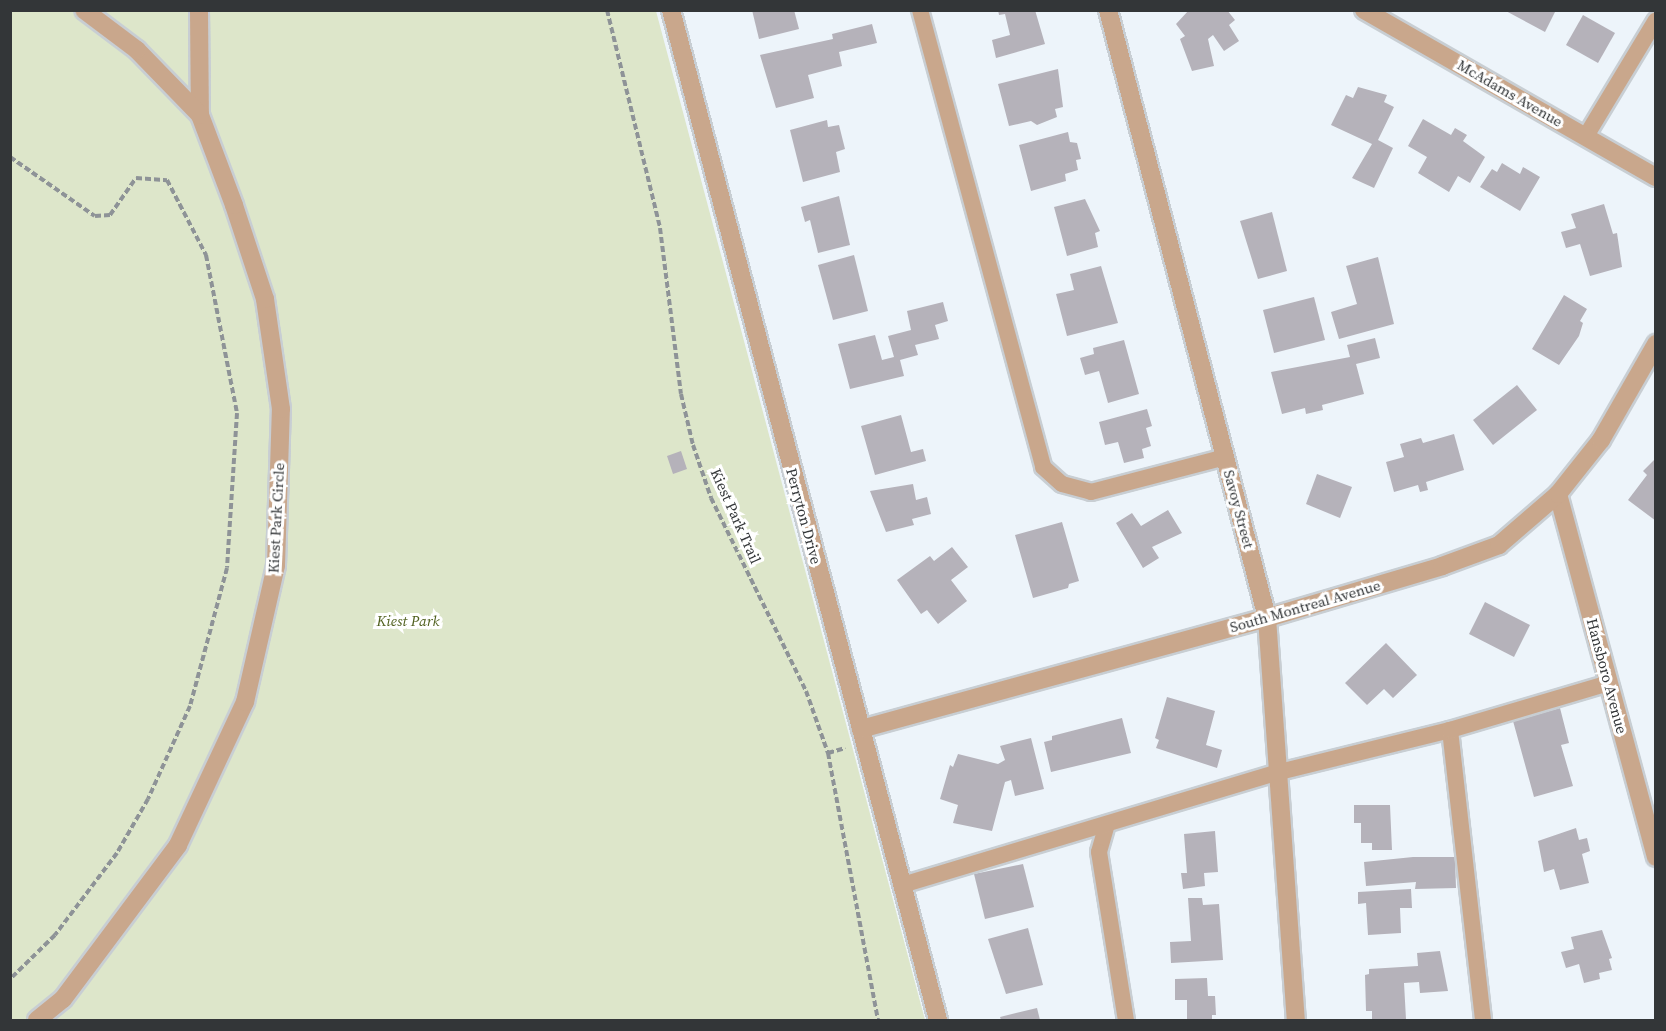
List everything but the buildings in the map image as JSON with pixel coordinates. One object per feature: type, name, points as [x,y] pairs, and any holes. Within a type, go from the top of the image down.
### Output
[{"type":"street","name":"Kiest Park Circle","points":[[37,1020],[63,999],[178,845],[245,702],[276,565],[280,409],[265,299],[200,115],[137,50],[84,10]]},
{"type":"street","points":[[199,10],[200,115]]},
{"type":"street","name":"Perryton Drive","points":[[671,10],[938,1020]]},
{"type":"street","name":"Savoy Street","points":[[1108,10],[1267,618],[1296,1020]]},
{"type":"street","name":"McAdams Avenue","points":[[1364,10],[1656,177]]},
{"type":"street","name":"South Montreal Avenue","points":[[861,729],[1267,618],[1442,566],[1499,545],[1558,494],[1601,440],[1656,344]]},
{"type":"street","name":"Hansboro Avenue","points":[[1558,494],[1656,857]]},
{"type":"lane","points":[[920,10],[1043,467],[1062,484],[1091,492],[1225,457]]},
{"type":"lane","points":[[1586,136],[1656,20]]},
{"type":"lane","points":[[902,885],[1279,772],[1450,730],[1609,683]]},
{"type":"lane","points":[[1450,730],[1483,1020]]},
{"type":"lane","points":[[1107,824],[1099,852],[1126,1020]]},
{"type":"path","name":"Kiest Park Trail","points":[[607,10],[663,239],[681,394],[693,445],[711,498],[806,691],[828,753],[878,1020]]},
{"type":"path","points":[[10,157],[95,216],[110,215],[136,178],[167,180],[206,255],[237,413],[227,567],[190,706],[148,800],[117,854],[55,935],[10,979]]},
{"type":"path","points":[[828,753],[848,747]]},
{"type":"green space","name":"Kiest Park","points":[[10,11],[656,11],[925,1020],[11,1020]]}]
